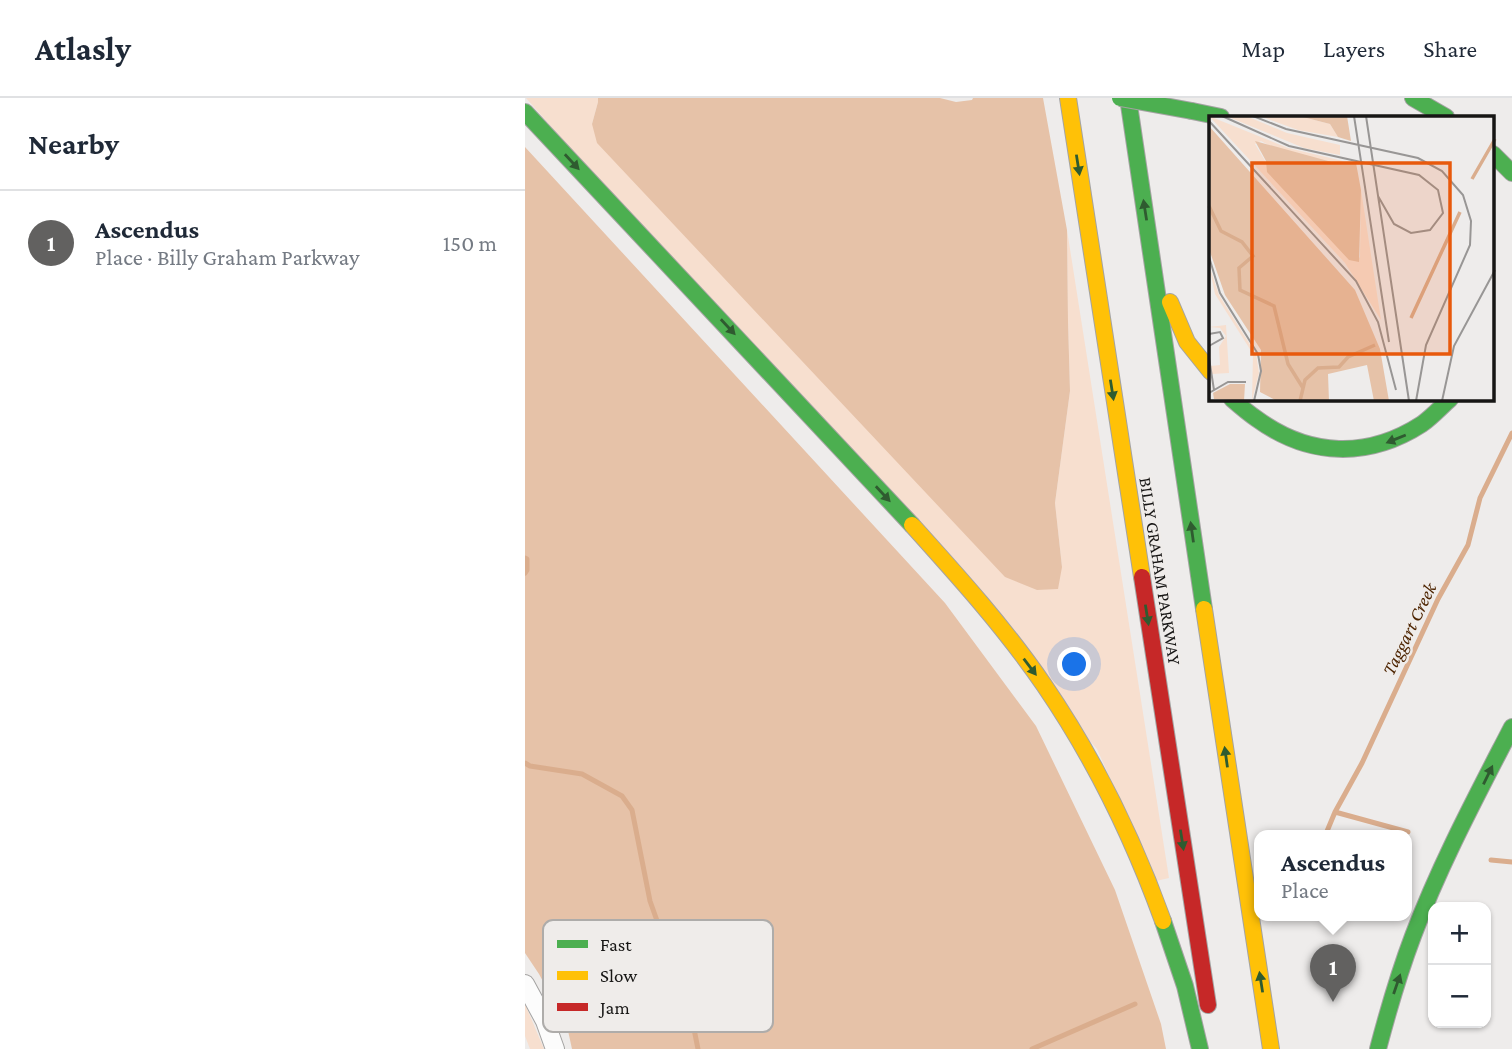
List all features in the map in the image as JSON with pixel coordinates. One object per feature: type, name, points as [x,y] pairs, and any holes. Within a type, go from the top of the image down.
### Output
[{"type":"highway","name":"BILLY GRAHAM PARKWAY","points":[[1068,98],[1212,1035]]},
{"type":"highway","points":[[1119,98],[1216,116]]},
{"type":"highway","name":"BILLY GRAHAM PARKWAY","points":[[1128,98],[1271,1049]]},
{"type":"highway","points":[[1413,98],[1444,116]]},
{"type":"highway","points":[[525,112],[943,559],[1044,684],[1088,755],[1133,848],[1185,988],[1200,1049]]},
{"type":"highway","points":[[1495,156],[1512,173]]},
{"type":"highway","points":[[1152,258],[1187,342],[1209,370]]},
{"type":"highway","points":[[1234,401],[1257,420],[1285,436],[1334,450],[1361,449],[1400,438],[1435,415],[1448,401]]},
{"type":"highway","points":[[1378,1049],[1391,1000],[1414,934],[1444,864],[1512,727]]},
{"type":"street","points":[[525,984],[543,1017]]},
{"type":"street","points":[[549,1032],[555,1049]]},
{"type":"shaded area","points":[[526,98],[598,98],[592,124],[1062,567],[1055,503],[1070,391],[1067,230],[1169,878],[1156,881],[1097,749]]},
{"type":"shaded area","points":[[598,98],[940,98],[956,102],[973,98],[1043,98],[1067,230],[1070,391],[1055,503],[1062,567],[1058,589],[1037,590],[1005,577],[597,143],[592,124]]},
{"type":"shaded area","points":[[525,147],[945,603],[1036,726],[1115,890],[1161,1024],[1166,1049],[572,1049],[568,1032],[773,1032],[773,920],[543,920],[543,981],[525,953]]},
{"type":"shaded area","points":[[525,1004],[544,1049],[530,1049],[525,1036]]},
{"type":"waterway","name":"Taggart Creek","points":[[1328,830],[1362,763],[1438,599],[1468,545],[1480,498],[1512,433]]},
{"type":"waterway","points":[[525,558],[525,573]]},
{"type":"waterway","points":[[525,763],[582,774],[622,796],[632,810],[650,901],[657,920]]},
{"type":"waterway","points":[[1335,812],[1401,830]]},
{"type":"waterway","points":[[1491,860],[1512,862]]},
{"type":"waterway","name":"Taggart Creek","points":[[1032,1049],[1135,1004]]},
{"type":"waterway","points":[[695,1032],[698,1049]]},
{"type":"traffic: fast","points":[[1120,98],[1192,111]]},
{"type":"traffic: fast","points":[[1128,98],[1204,609]]},
{"type":"traffic: fast","points":[[1413,98],[1444,116]]},
{"type":"traffic: fast","points":[[1192,111],[1216,116]]},
{"type":"traffic: fast","points":[[525,112],[912,525]]},
{"type":"traffic: fast","points":[[1495,156],[1512,173]]},
{"type":"traffic: fast","points":[[1234,401],[1277,432],[1318,447],[1339,449],[1360,448],[1402,435],[1426,421],[1448,401]]},
{"type":"traffic: fast","points":[[1378,1049],[1398,978],[1424,909],[1459,830],[1512,727]]},
{"type":"traffic: fast","points":[[1163,921],[1185,986],[1200,1049]]},
{"type":"traffic: slow","points":[[1068,98],[1142,577]]},
{"type":"traffic: slow","points":[[1170,302],[1187,342],[1209,370]]},
{"type":"traffic: slow","points":[[912,525],[997,623],[1062,713],[1111,799],[1139,859],[1163,921]]},
{"type":"traffic: slow","points":[[1204,609],[1271,1049]]},
{"type":"traffic: jam","points":[[1142,577],[1208,1005]]},
{"type":"place","name":"Ascendus","points":[[1333,1002]]}]
